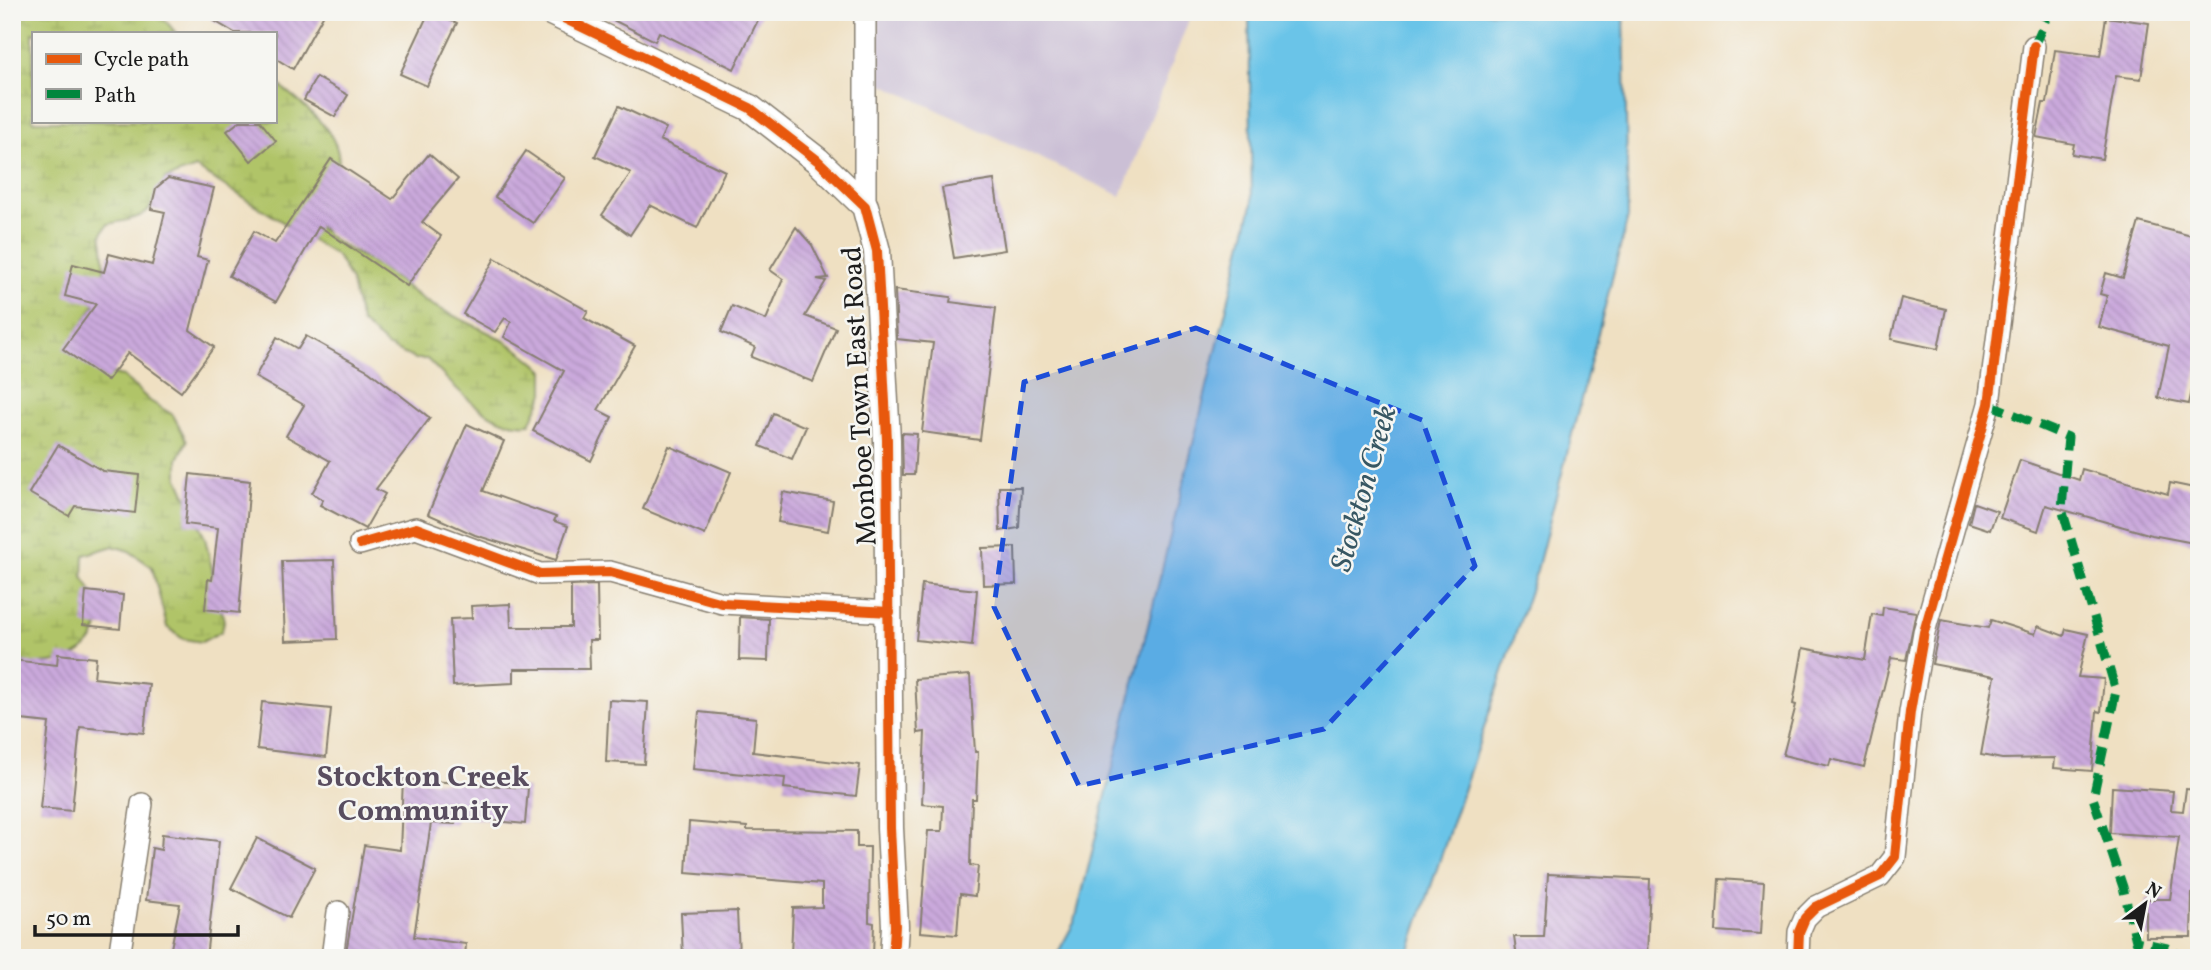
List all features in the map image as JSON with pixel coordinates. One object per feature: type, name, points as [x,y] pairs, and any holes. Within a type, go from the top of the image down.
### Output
[{"type":"street","name":"Monboe Town East Road","points":[[551,12],[750,108],[817,160],[865,206],[877,251],[887,440],[893,958]]},
{"type":"street","points":[[865,12],[865,206]]},
{"type":"street","points":[[1798,958],[1799,932],[1805,918],[1816,907],[1880,876],[1895,857],[1910,712],[1924,632],[1989,404],[2034,47]]},
{"type":"street","points":[[360,544],[416,528],[540,573],[610,572],[722,603],[890,611]]},
{"type":"street","points":[[118,958],[142,804]]},
{"type":"street","points":[[332,958],[338,912]]},
{"type":"highlighted area","points":[[1196,328],[1422,420],[1475,566],[1324,729],[1079,786],[994,607],[1024,382]]},
{"type":"shaded area","points":[[878,12],[1192,12],[1121,196],[880,83]]},
{"type":"green space","points":[[12,12],[158,12],[175,32],[32,32],[32,122],[276,122],[276,82],[319,120],[336,145],[339,158],[337,172],[311,215],[318,225],[333,240],[384,270],[426,302],[519,350],[544,371],[544,393],[530,424],[515,424],[486,413],[473,404],[427,359],[415,359],[387,346],[361,322],[351,281],[337,256],[196,168],[165,179],[151,208],[131,219],[108,224],[101,235],[104,267],[100,292],[71,342],[88,363],[124,377],[150,401],[173,415],[187,441],[178,459],[178,478],[205,538],[224,621],[222,631],[202,642],[183,639],[167,627],[152,567],[129,551],[113,546],[84,555],[83,577],[98,609],[98,624],[94,637],[86,647],[74,656],[58,662],[36,664],[12,658]]},
{"type":"water","name":"Stockton Creek","points":[[1249,12],[1624,12],[1628,217],[1537,570],[1407,958],[1055,958],[1075,921],[1252,205]]},
{"type":"building","points":[[199,12],[325,12],[293,69],[276,59],[276,32],[233,32]]},
{"type":"building","points":[[429,12],[457,23],[427,86],[400,74]]},
{"type":"building","points":[[597,12],[762,12],[734,69],[659,32],[655,41]]},
{"type":"building","points":[[2106,17],[2149,23],[2141,79],[2116,76],[2102,159],[2072,154],[2074,144],[2036,137],[2043,103],[2047,103],[2055,50],[2100,56]]},
{"type":"building","points":[[316,77],[348,95],[335,117],[304,100]]},
{"type":"building","points":[[619,106],[666,128],[660,140],[725,171],[697,228],[650,205],[630,235],[602,215],[631,173],[595,156]]},
{"type":"building","points":[[239,122],[261,122],[276,141],[251,161],[227,131]]},
{"type":"building","points":[[526,151],[565,178],[533,223],[495,197]]},
{"type":"building","points":[[429,154],[458,179],[422,222],[441,236],[407,286],[319,226],[276,302],[229,276],[254,231],[275,243],[331,159],[392,199]]},
{"type":"building","points":[[168,178],[214,188],[197,257],[208,260],[190,330],[214,347],[181,392],[128,353],[107,381],[63,349],[96,304],[65,296],[73,264],[104,272],[109,254],[152,265],[165,212],[151,209],[156,188]]},
{"type":"building","points":[[994,180],[1005,250],[954,258],[942,188]]},
{"type":"building","points":[[2139,222],[2199,238],[2199,359],[2189,404],[2158,398],[2169,346],[2099,327],[2107,296],[2100,294],[2106,273],[2123,278]]},
{"type":"building","points":[[796,227],[812,245],[828,278],[817,279],[826,281],[805,316],[836,328],[813,382],[751,357],[755,347],[721,332],[732,306],[766,320],[783,279],[770,270]]},
{"type":"building","points":[[495,258],[588,311],[584,318],[635,346],[598,410],[612,417],[591,461],[533,431],[564,371],[504,337],[511,322],[505,318],[495,332],[463,314]]},
{"type":"building","points":[[895,290],[951,297],[950,302],[996,308],[980,440],[922,432],[933,343],[897,339]]},
{"type":"building","points":[[1901,298],[1946,309],[1938,349],[1891,339]]},
{"type":"building","points":[[306,336],[369,371],[430,418],[376,489],[385,494],[365,529],[320,505],[323,500],[312,493],[330,461],[286,436],[304,405],[255,377],[277,337],[298,349]]},
{"type":"building","points":[[773,413],[806,427],[792,459],[760,446]]},
{"type":"building","points":[[467,424],[504,441],[483,491],[556,517],[554,521],[568,526],[556,560],[475,535],[428,514]]},
{"type":"building","points":[[902,433],[917,434],[914,475],[903,475]]},
{"type":"building","points":[[58,445],[103,471],[139,475],[135,513],[75,506],[69,516],[29,493]]},
{"type":"building","points":[[669,446],[731,472],[705,535],[643,509]]},
{"type":"building","points":[[2020,460],[2079,480],[2082,469],[2168,494],[2170,483],[2199,489],[2199,544],[2152,535],[2046,505],[2038,531],[2000,518]]},
{"type":"building","points":[[190,474],[250,481],[239,613],[205,609],[208,579],[212,580],[218,528],[185,524]]},
{"type":"building","points":[[999,487],[1021,487],[1019,528],[1000,531]]},
{"type":"building","points":[[783,492],[833,501],[828,531],[778,522]]},
{"type":"building","points":[[1974,503],[1997,511],[1990,530],[1969,523]]},
{"type":"building","points":[[1015,547],[1016,584],[983,585],[982,548]]},
{"type":"building","points":[[334,560],[337,639],[285,641],[282,561]]},
{"type":"building","points":[[922,584],[977,590],[972,646],[916,640]]},
{"type":"building","points":[[597,585],[598,640],[589,640],[590,669],[514,669],[514,683],[453,686],[450,619],[472,618],[471,606],[510,604],[511,627],[571,627],[571,586]]},
{"type":"building","points":[[86,591],[123,595],[120,629],[83,625]]},
{"type":"building","points":[[1883,607],[1916,612],[1906,660],[1891,658],[1864,767],[1831,759],[1829,766],[1783,755],[1796,705],[1793,704],[1803,648],[1865,660],[1872,614],[1882,616]]},
{"type":"building","points":[[740,617],[769,619],[768,661],[739,660]]},
{"type":"building","points":[[1941,620],[1988,628],[1991,620],[2035,634],[2038,626],[2064,636],[2066,629],[2088,634],[2078,677],[2104,679],[2101,712],[2097,711],[2092,771],[2054,768],[2055,758],[2002,759],[1981,755],[1995,676],[1932,664]]},
{"type":"building","points":[[58,654],[96,658],[94,678],[149,684],[144,733],[80,727],[72,811],[40,808],[49,723],[12,719],[12,660],[57,665]]},
{"type":"building","points":[[970,675],[975,752],[978,752],[976,799],[972,799],[970,865],[978,866],[975,896],[960,894],[957,935],[920,932],[928,831],[942,831],[943,806],[922,804],[925,732],[918,733],[915,679]]},
{"type":"building","points":[[609,700],[648,702],[644,764],[606,762]]},
{"type":"building","points":[[262,702],[331,709],[326,757],[257,749]]},
{"type":"building","points":[[699,712],[756,718],[753,752],[860,765],[856,796],[784,788],[785,778],[693,769]]},
{"type":"building","points":[[403,779],[528,788],[525,824],[456,817],[455,824],[431,823],[414,937],[466,944],[465,958],[345,958],[364,845],[400,850]]},
{"type":"building","points":[[2112,787],[2173,791],[2171,810],[2183,811],[2186,789],[2199,790],[2199,893],[2192,893],[2191,937],[2146,937],[2146,899],[2170,899],[2179,837],[2110,833]]},
{"type":"building","points":[[689,822],[747,827],[747,830],[857,831],[857,847],[870,847],[869,922],[874,923],[873,958],[791,955],[793,908],[822,907],[822,884],[686,873]]},
{"type":"building","points":[[162,834],[219,841],[206,958],[169,958],[180,904],[146,900],[152,848],[161,850]]},
{"type":"building","points":[[257,838],[315,868],[289,918],[231,888]]},
{"type":"building","points":[[1548,874],[1650,879],[1647,958],[1517,958],[1514,937],[1544,937]]},
{"type":"building","points":[[1719,879],[1764,882],[1761,934],[1716,931]]},
{"type":"building","points":[[737,911],[739,955],[683,957],[681,913]]},
{"type":"marked path","points":[[2034,46],[2049,12]]},
{"type":"marked path","points":[[1989,404],[2068,437],[2062,509],[2116,691],[2093,798],[2123,887],[2136,941],[2167,948],[2186,958]]},
{"type":"cycle path","points":[[551,12],[750,108],[817,160],[865,206],[877,251],[887,440],[890,828],[895,926],[893,958]]},
{"type":"cycle path","points":[[1798,958],[1799,932],[1805,918],[1816,907],[1880,876],[1895,857],[1910,712],[1924,632],[1989,404],[2034,46]]},
{"type":"cycle path","points":[[360,544],[416,528],[540,574],[610,572],[722,603],[890,612]]},
{"type":"district","name":"Stockton Creek Community","points":[[423,793]]}]
